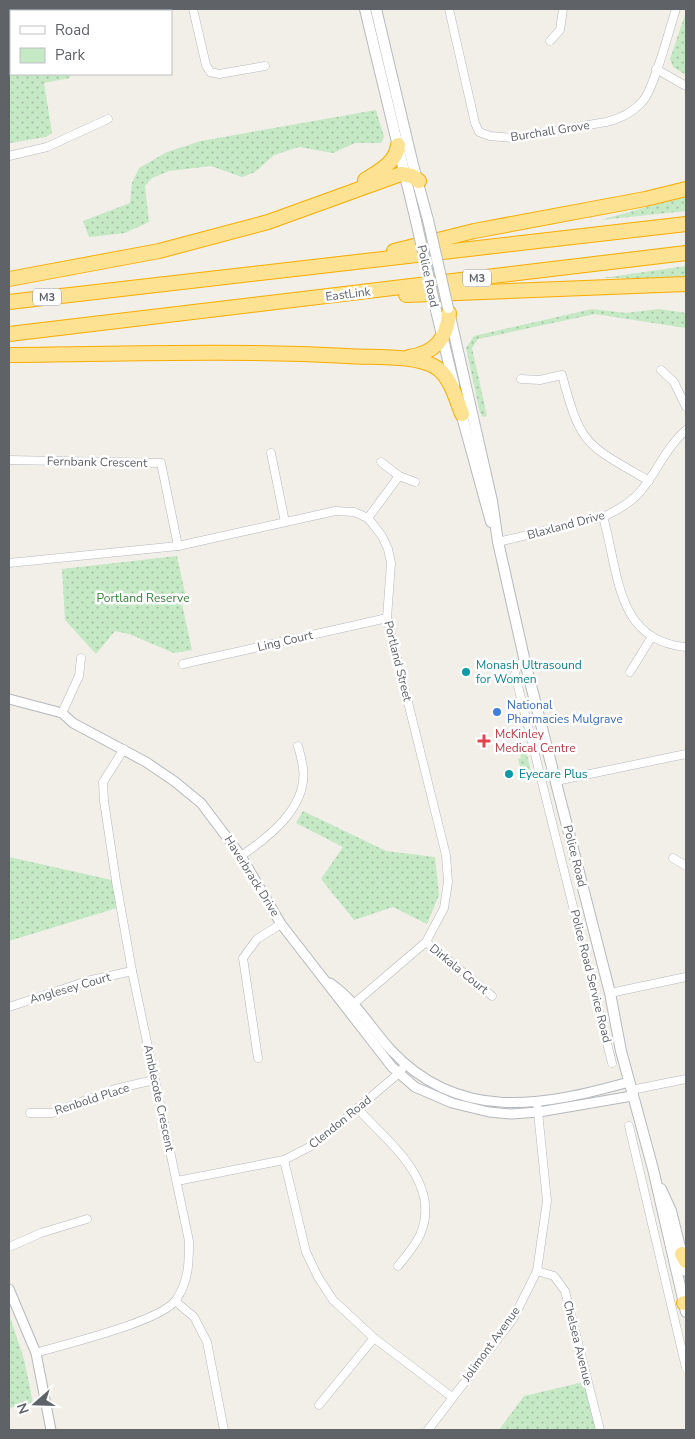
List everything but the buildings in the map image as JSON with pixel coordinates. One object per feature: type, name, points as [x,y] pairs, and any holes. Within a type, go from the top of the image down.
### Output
[{"type":"highway","points":[[341,194],[387,166],[395,155],[398,145]]},
{"type":"highway","points":[[9,278],[159,252],[268,222],[341,194],[404,174],[419,181]]},
{"type":"highway","points":[[342,264],[474,231],[645,200],[686,189]]},
{"type":"highway","name":"M3","points":[[9,302],[686,224]]},
{"type":"highway","name":"EastLink","points":[[9,334],[686,253]]},
{"type":"highway","points":[[268,304],[460,292],[686,284]]},
{"type":"highway","points":[[400,358],[423,355],[436,347],[443,338],[448,326],[444,310]]},
{"type":"highway","points":[[9,355],[302,353],[400,358],[437,368],[447,379],[462,414]]},
{"type":"main road","name":"Police Road","points":[[365,9],[416,221],[444,310],[492,501],[498,542],[525,662],[610,993],[631,1089],[653,1169],[686,1306]]},
{"type":"main road","name":"Police Road","points":[[376,9],[410,155],[419,181],[428,220],[444,310]]},
{"type":"main road","name":"Police Road","points":[[443,338],[484,502],[498,542]]},
{"type":"main road","name":"Police Road","points":[[653,1169],[671,1211],[686,1271]]},
{"type":"street","points":[[194,9],[206,65],[210,72],[219,74],[264,66]]},
{"type":"street","name":"Burchall Grove","points":[[449,9],[475,123],[479,132],[490,136],[512,138],[617,120],[633,110],[643,101],[648,92],[676,9]]},
{"type":"street","points":[[550,41],[560,30],[563,9]]},
{"type":"street","points":[[656,69],[686,86]]},
{"type":"street","points":[[9,156],[47,147],[108,119]]},
{"type":"street","points":[[661,370],[674,382],[686,407]]},
{"type":"street","points":[[521,379],[540,380],[562,375],[574,418],[584,438],[600,453],[649,481]]},
{"type":"street","name":"Blaxland Drive","points":[[498,542],[602,517],[627,503],[649,481],[673,441],[686,430]]},
{"type":"street","points":[[271,453],[284,522]]},
{"type":"street","name":"Fernbank Crescent","points":[[9,460],[161,463],[178,546]]},
{"type":"street","points":[[381,462],[399,476],[415,482]]},
{"type":"street","points":[[9,563],[178,546],[335,511],[354,512],[368,518],[399,476]]},
{"type":"street","points":[[602,517],[627,609],[632,618],[651,638],[673,646],[686,647]]},
{"type":"street","name":"Portland Street","points":[[346,1009],[355,1004],[376,983],[426,942],[444,908],[448,882],[446,855],[387,618],[391,563],[382,536],[368,518]]},
{"type":"street","name":"Ling Court","points":[[183,664],[387,618]]},
{"type":"street","points":[[630,672],[651,638]]},
{"type":"street","points":[[62,713],[79,676],[81,658]]},
{"type":"street","name":"Police Road Service Road","points":[[525,662],[517,665],[515,674],[612,1063]]},
{"type":"street","name":"Haverbrack Drive","points":[[9,699],[62,713],[73,723],[124,750],[174,781],[201,803],[241,856],[281,924],[346,1009],[372,1038],[398,1074],[414,1087],[468,1108],[511,1114],[539,1112],[631,1089]]},
{"type":"street","points":[[527,723],[543,728]]},
{"type":"street","points":[[241,856],[265,840],[284,820],[299,796],[303,770],[298,746]]},
{"type":"street","name":"Amblecote Crescent","points":[[124,750],[103,782],[116,881],[132,971],[189,1240],[189,1272],[176,1301]]},
{"type":"street","points":[[556,781],[686,754]]},
{"type":"street","points":[[673,858],[686,866]]},
{"type":"street","points":[[258,1058],[243,958],[257,939],[281,924]]},
{"type":"street","name":"Dirkala Court","points":[[426,942],[492,996]]},
{"type":"street","points":[[583,946],[597,942]]},
{"type":"street","name":"Anglesey Court","points":[[9,1007],[87,981],[132,971]]},
{"type":"street","points":[[610,993],[686,977]]},
{"type":"street","name":"Haverbrack Drive","points":[[327,982],[347,995],[373,1029],[406,1064],[438,1087],[455,1095],[505,1104],[537,1102],[582,1094],[631,1089]]},
{"type":"street","name":"Clendon Road","points":[[177,1181],[284,1160],[315,1144],[398,1074],[406,1064]]},
{"type":"street","name":"Renbold Place","points":[[30,1114],[52,1113],[115,1089],[154,1080]]},
{"type":"street","points":[[631,1089],[686,1080]]},
{"type":"street","name":"Jolimont Avenue","points":[[428,1430],[512,1318],[537,1271],[547,1201],[537,1102]]},
{"type":"street","points":[[358,1109],[408,1164],[423,1190],[425,1205],[420,1234],[398,1266]]},
{"type":"street","points":[[629,1126],[686,1368]]},
{"type":"street","points":[[284,1160],[306,1252],[318,1277],[333,1300],[374,1338],[452,1397]]},
{"type":"street","points":[[640,1173],[653,1169]]},
{"type":"street","points":[[9,1247],[41,1233],[87,1219]]},
{"type":"street","name":"Chelsea Avenue","points":[[537,1271],[554,1276],[565,1291],[600,1430]]},
{"type":"street","points":[[9,1289],[36,1353],[51,1430]]},
{"type":"street","points":[[36,1353],[148,1318],[176,1301],[194,1317],[207,1342],[224,1430]]},
{"type":"street","points":[[319,1405],[374,1338]]},
{"type":"green space","points":[[686,12],[686,75],[673,67],[670,59]]},
{"type":"green space","points":[[9,43],[10,75],[69,75],[70,78],[44,83],[52,133],[46,137],[10,143]]},
{"type":"green space","points":[[376,110],[384,137],[381,143],[355,143],[333,153],[299,147],[274,155],[255,172],[242,177],[211,166],[169,171],[152,178],[145,186],[149,222],[125,233],[89,237],[83,221],[130,203],[132,183],[139,168],[167,152],[201,141]]},
{"type":"green space","points":[[686,196],[686,211],[601,220]]},
{"type":"green space","points":[[686,266],[686,278],[602,278]]},
{"type":"green space","points":[[592,309],[626,313],[659,309],[686,313],[686,328],[595,314],[478,339],[472,348],[487,416],[483,417],[480,413],[466,348],[474,336]]},
{"type":"green space","name":"Portland Reserve","points":[[177,556],[187,602],[182,604],[192,650],[174,653],[129,634],[115,631],[96,654],[65,620],[62,569]]},
{"type":"green space","points":[[524,744],[532,775],[523,776],[518,759],[521,758],[518,748],[508,749]]},
{"type":"green space","points":[[303,811],[386,851],[435,857],[439,895],[427,924],[393,907],[354,920],[321,879],[343,847],[296,823]]},
{"type":"green space","points":[[9,857],[116,881],[120,907],[9,941]]},
{"type":"green space","points":[[9,1314],[24,1359],[33,1403],[9,1408]]},
{"type":"green space","points":[[588,1381],[600,1430],[499,1430],[524,1396]]},
{"type":"place","name":"Monash Ultrasound for Women","points":[[466,672]]},
{"type":"place","name":"National Pharmacies Mulgrave","points":[[497,712]]},
{"type":"place","name":"McKinley Medical Centre","points":[[484,741]]},
{"type":"place","name":"Eyecare Plus","points":[[509,774]]}]
